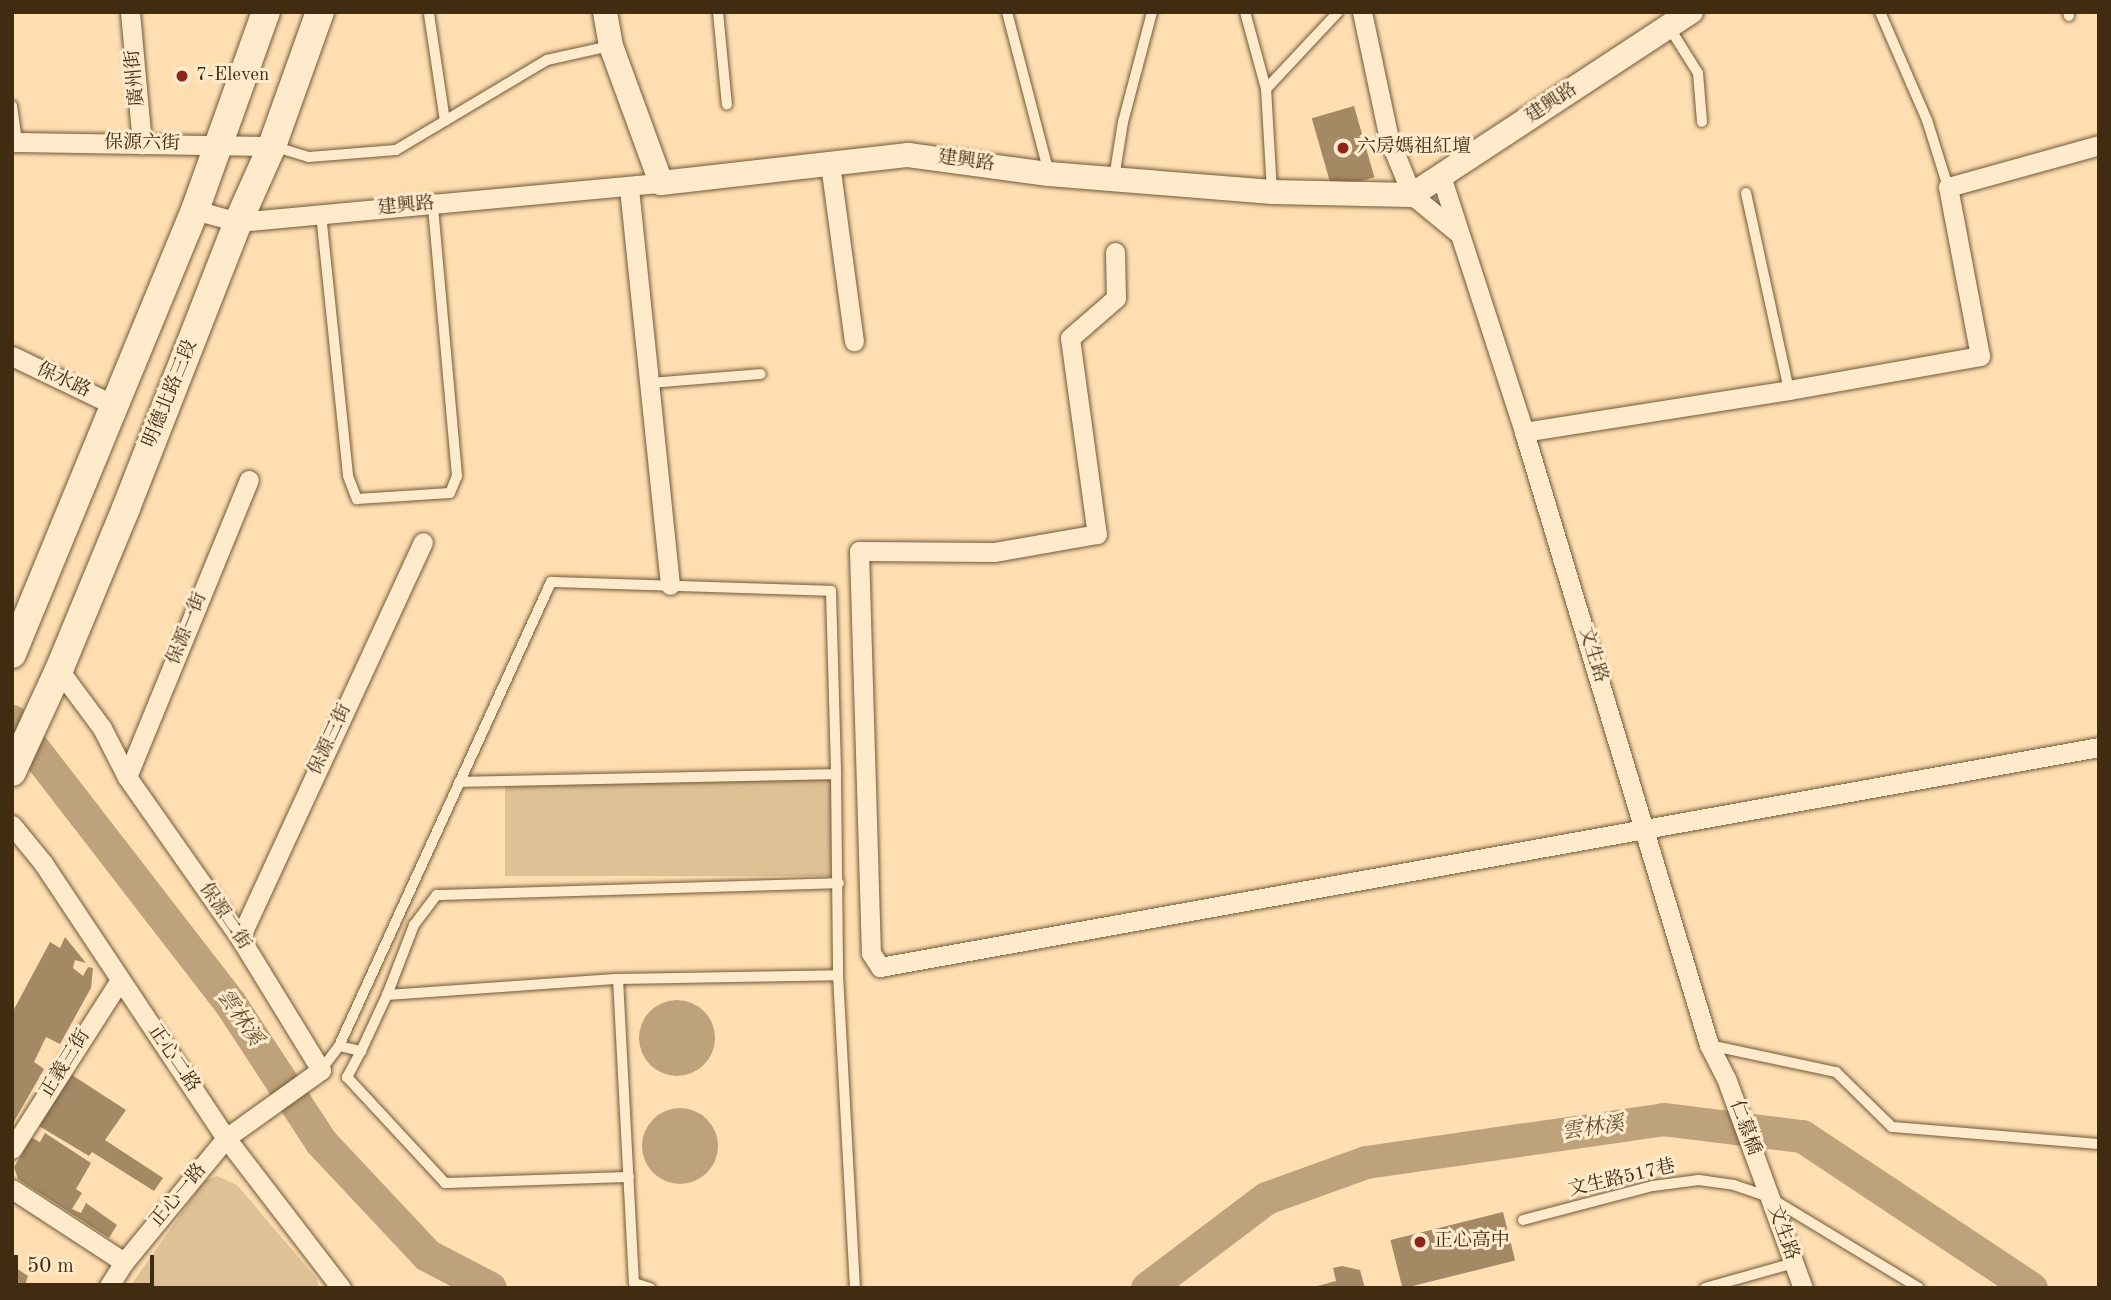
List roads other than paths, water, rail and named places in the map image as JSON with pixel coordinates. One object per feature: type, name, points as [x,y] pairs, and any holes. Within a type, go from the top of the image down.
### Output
[{"type":"main road","points":[[15,639],[195,210],[266,12]]},
{"type":"main road","name":"明德北路三段","points":[[13,769],[59,670],[238,222],[272,146],[320,12]]},
{"type":"street","name":"廣州街","points":[[130,12],[142,144]]},
{"type":"street","points":[[605,12],[611,46],[661,183]]},
{"type":"street","points":[[1362,12],[1389,139],[1412,195],[1457,232]]},
{"type":"street","name":"建興路","points":[[195,210],[238,222],[629,188],[908,155],[1049,174],[1272,192],[1412,195],[1691,12]]},
{"type":"street","name":"保源六街","points":[[14,142],[272,146]]},
{"type":"street","points":[[1524,432],[1789,390],[1980,356],[1948,187],[2099,145]]},
{"type":"street","points":[[830,164],[854,341]]},
{"type":"street","name":"文生路","points":[[1441,176],[1524,432],[1709,1045],[1726,1078]]},
{"type":"street","points":[[629,188],[670,585]]},
{"type":"street","points":[[1115,252],[1116,298],[1070,338],[1097,534],[993,552],[859,551],[871,953],[880,967],[2099,747]]},
{"type":"street","name":"保水路","points":[[12,356],[114,405]]},
{"type":"street","name":"保源一街","points":[[127,777],[249,480]]},
{"type":"street","name":"保源三街","points":[[240,938],[423,542]]},
{"type":"street","name":"保源二街","points":[[59,670],[102,728],[127,777],[240,938],[316,1074]]},
{"type":"street","name":"正心二路","points":[[12,825],[43,863],[120,980],[229,1136],[341,1288]]},
{"type":"street","name":"正義三街","points":[[12,1149],[120,980]]},
{"type":"street","points":[[229,1136],[316,1074]]},
{"type":"street","name":"仁慕橋","points":[[1726,1078],[1762,1178]]},
{"type":"street","name":"正心一路","points":[[108,1288],[124,1262],[229,1136]]},
{"type":"street","name":"文生路","points":[[1762,1178],[1803,1288]]},
{"type":"street","points":[[12,1189],[124,1262]]},
{"type":"lane","points":[[718,12],[727,104]]},
{"type":"lane","points":[[1007,12],[1049,174]]},
{"type":"lane","points":[[1115,178],[1123,122],[1152,12]]},
{"type":"lane","points":[[1245,12],[1266,89],[1272,192]]},
{"type":"lane","points":[[1266,89],[1338,12]]},
{"type":"lane","points":[[1881,12],[1927,120],[1948,187]]},
{"type":"lane","points":[[429,14],[444,121]]},
{"type":"lane","points":[[1669,27],[1698,73],[1702,122]]},
{"type":"lane","points":[[272,146],[309,157],[396,150],[547,60],[611,46]]},
{"type":"lane","points":[[12,106],[14,142]]},
{"type":"lane","points":[[1746,192],[1789,390]]},
{"type":"lane","points":[[321,214],[348,477],[357,499],[450,493],[457,476],[433,205]]},
{"type":"lane","points":[[649,383],[761,374]]},
{"type":"lane","points":[[316,1074],[339,1045],[551,582],[831,592],[839,883],[838,975],[855,1288]]},
{"type":"lane","points":[[459,782],[836,774]]},
{"type":"lane","points":[[629,1177],[445,1183],[347,1077],[387,995],[414,925],[437,895],[839,883]]},
{"type":"lane","points":[[387,995],[618,979],[838,975]]},
{"type":"lane","points":[[618,979],[635,1283],[650,1288]]},
{"type":"lane","points":[[339,1045],[361,1051]]},
{"type":"lane","points":[[1709,1045],[1836,1072],[1892,1128],[2099,1144]]},
{"type":"lane","name":"文生路517巷","points":[[1523,1220],[1653,1186],[1699,1180],[1734,1185],[1769,1197],[1919,1288]]},
{"type":"lane","points":[[1705,1288],[1794,1263]]},
{"type":"waterway","name":"雲林溪","points":[[12,721],[230,1003],[321,1142],[427,1255],[490,1288]]},
{"type":"waterway","name":"雲林溪","points":[[1147,1288],[1266,1198],[1366,1162],[1663,1119],[1802,1136],[2031,1288]]},
{"type":"place","name":"7-Eleven","points":[[182,76]]},
{"type":"place","name":"六房媽祖紅壇","points":[[1343,148]]},
{"type":"place","name":"正心高中","points":[[1420,1242]]}]
